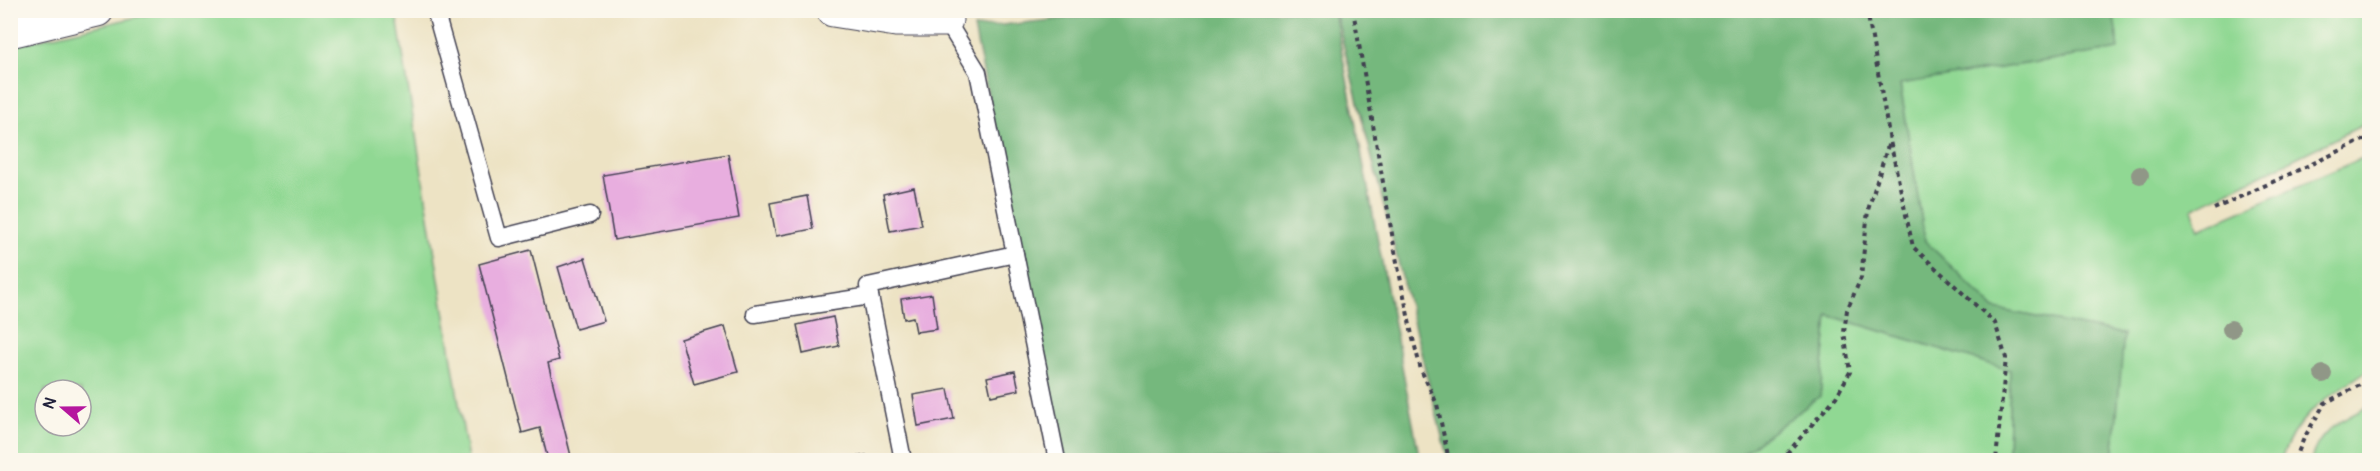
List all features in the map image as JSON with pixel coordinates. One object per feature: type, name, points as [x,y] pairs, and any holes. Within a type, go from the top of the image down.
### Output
[{"type":"street","points":[[10,31],[98,10]]},
{"type":"street","points":[[833,10],[896,20],[946,20]]},
{"type":"lane","points":[[435,10],[499,238],[590,215]]},
{"type":"lane","points":[[946,20],[978,72],[1057,460]]},
{"type":"lane","points":[[903,460],[868,286],[1015,254]]},
{"type":"lane","points":[[756,314],[870,296]]},
{"type":"path","points":[[946,20],[1023,10]]},
{"type":"path","points":[[1353,10],[1410,324],[1421,370],[1437,404],[1449,460]]},
{"type":"path","points":[[1867,10],[1890,141],[1913,247],[1995,323],[2006,358],[1996,460]]},
{"type":"path","points":[[2214,209],[2370,137]]},
{"type":"path","points":[[1781,460],[1836,397],[1850,372],[1844,332],[1847,310],[1861,278],[1868,210],[1890,141]]},
{"type":"path","points":[[2295,460],[2304,438],[2325,403],[2370,380]]},
{"type":"green space","points":[[1146,10],[1334,11],[1420,460],[1064,460],[974,28]]},
{"type":"green space","points":[[163,11],[396,11],[468,460],[11,460],[10,46]]},
{"type":"green space","points":[[1335,11],[2113,11],[2119,49],[1900,84],[1925,241],[1995,309],[2124,334],[2113,460],[2008,460],[2010,370],[1828,315],[1820,396],[1734,460],[1448,460]]},
{"type":"green space","points":[[2113,11],[2369,11],[2369,122],[2192,209],[2199,229],[2365,157],[2370,167],[2369,369],[2328,397],[2306,417],[2296,429],[2281,460],[2113,460],[2123,334],[1995,309],[1925,241],[1900,83],[2118,49]]},
{"type":"green space","points":[[1828,315],[2010,370],[2008,460],[1734,460],[1820,396]]},
{"type":"green space","points":[[2369,406],[2369,460],[2311,460],[2320,440],[2326,433],[2341,421]]},
{"type":"building","points":[[728,154],[739,218],[614,240],[603,175]]},
{"type":"building","points":[[914,187],[922,225],[890,231],[883,194]]},
{"type":"building","points":[[807,196],[813,229],[776,236],[770,203]]},
{"type":"building","points":[[531,250],[559,360],[548,363],[572,460],[548,460],[540,428],[522,433],[479,264]]},
{"type":"building","points":[[585,258],[604,321],[576,329],[558,267]]},
{"type":"building","points":[[932,294],[937,329],[916,332],[913,317],[904,319],[901,299]]},
{"type":"building","points":[[833,317],[839,346],[803,354],[797,325]]},
{"type":"building","points":[[725,326],[738,372],[694,384],[681,339]]},
{"type":"building","points":[[1015,371],[1019,390],[991,396],[987,377]]},
{"type":"building","points":[[948,389],[954,419],[918,426],[913,395]]},
{"type":"building","points":[[866,455],[867,460],[844,460],[844,459]]}]
